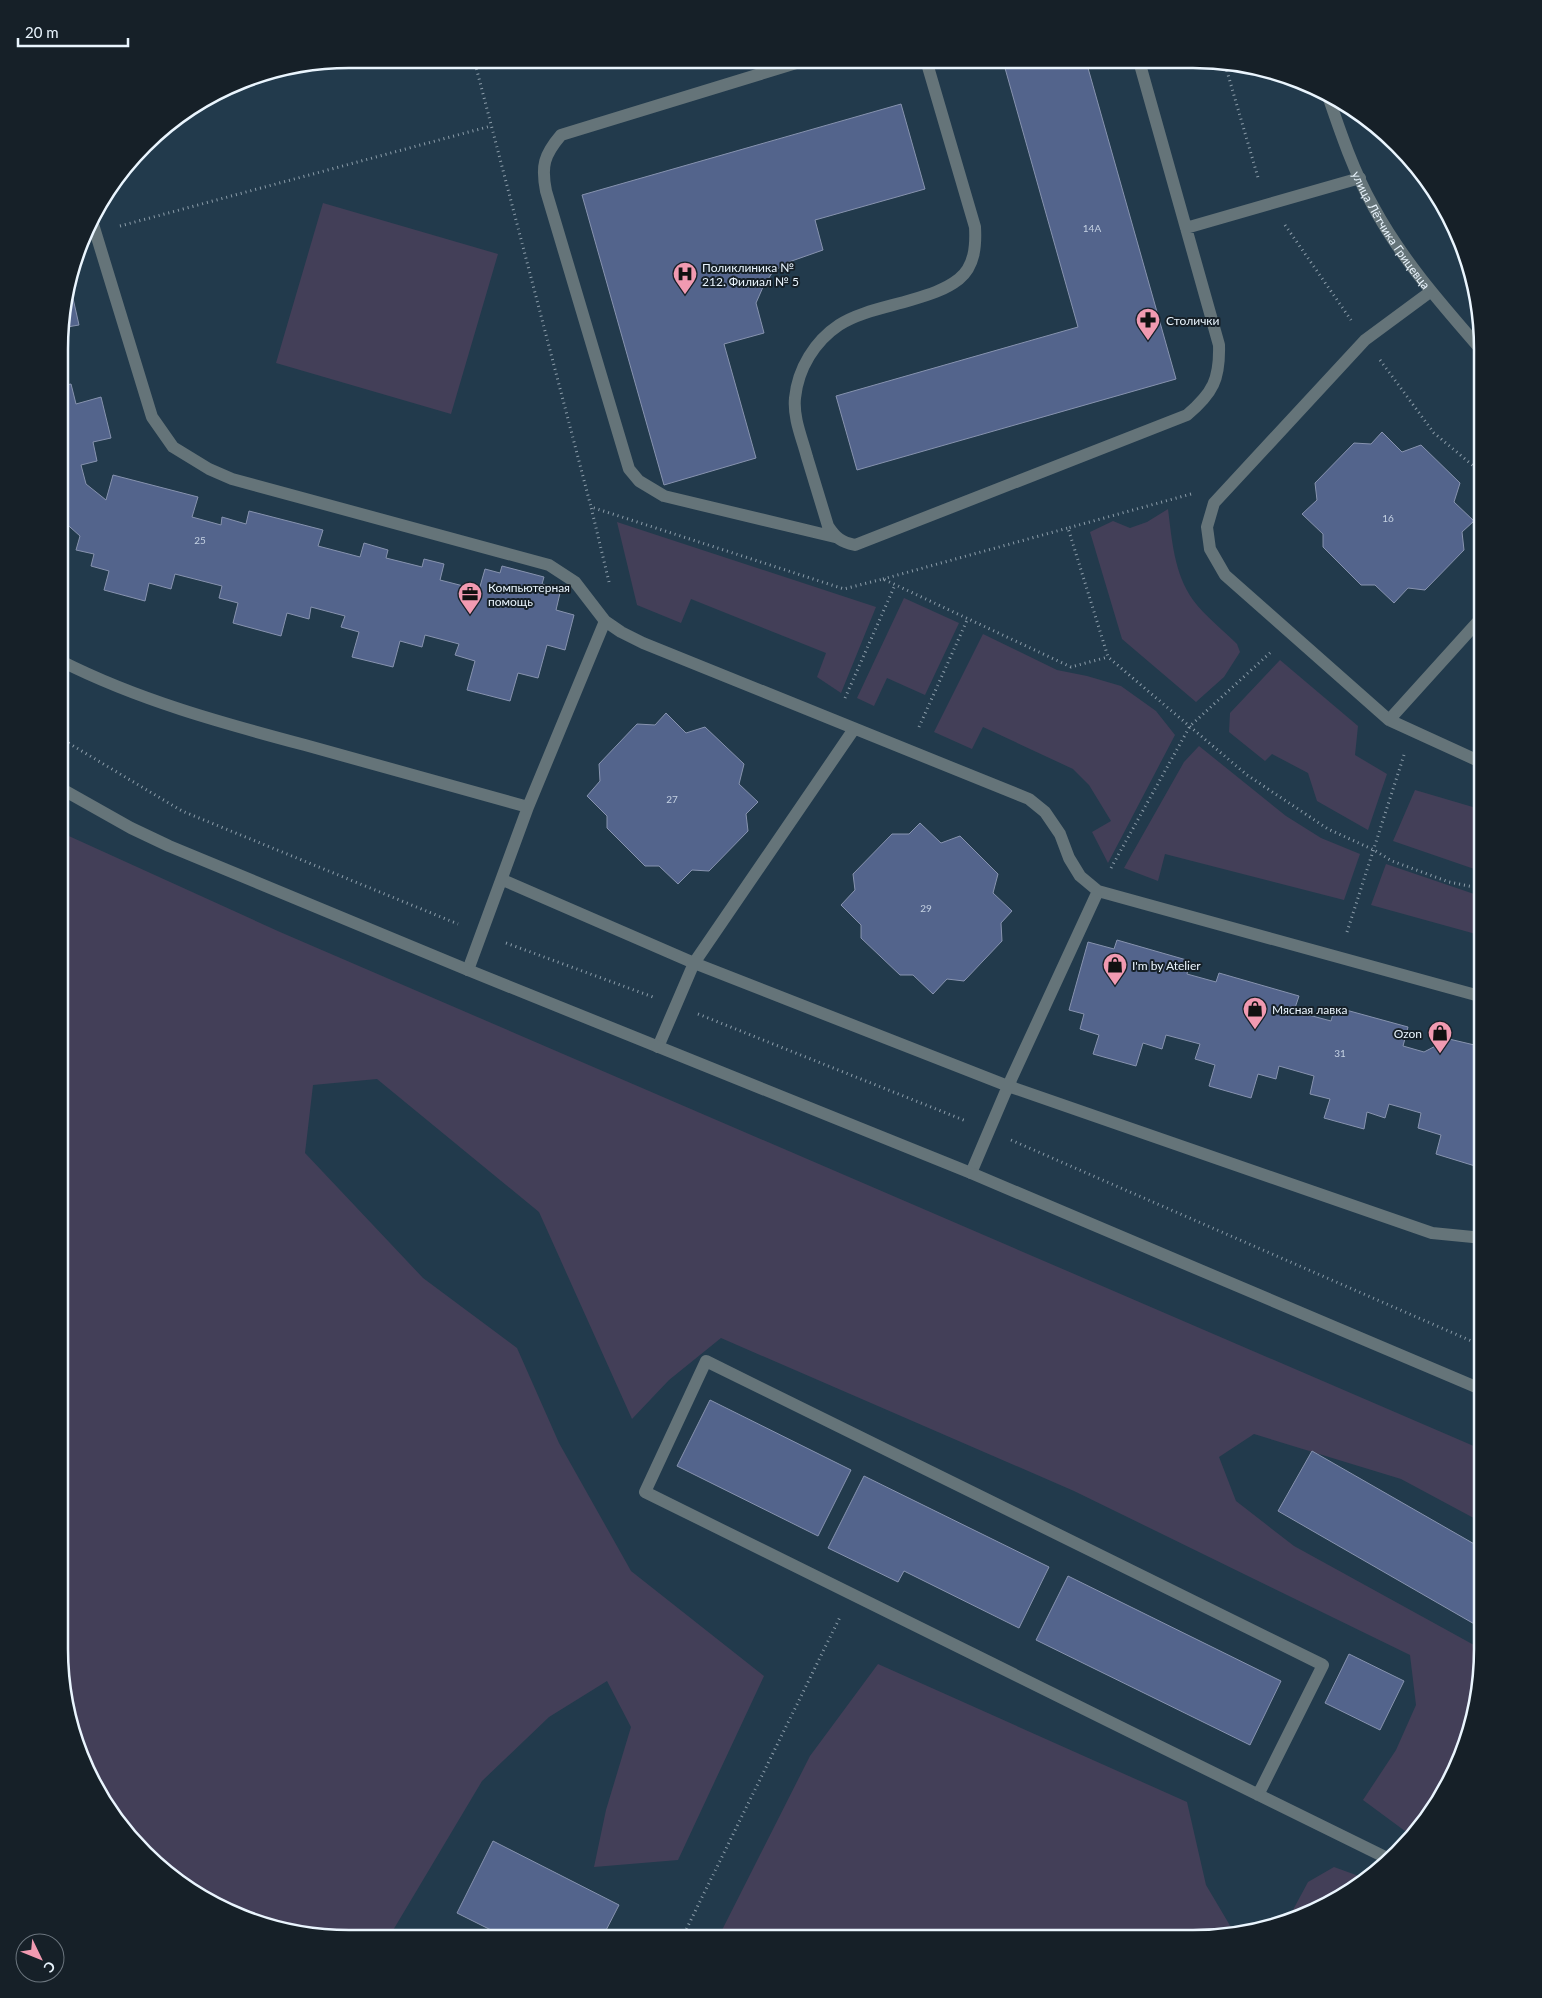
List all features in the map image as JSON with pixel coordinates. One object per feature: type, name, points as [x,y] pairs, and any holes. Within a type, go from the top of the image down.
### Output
[{"type":"street","points":[[780,68],[560,135],[550,147],[544,160],[543,174],[546,191],[629,469],[639,481],[664,496],[835,537]]},
{"type":"street","points":[[928,68],[975,227],[976,246],[972,261],[961,278],[940,291],[840,324],[822,339],[811,353],[802,370],[795,398],[796,419],[828,526],[835,537],[842,542],[855,545],[877,538],[1187,415],[1203,402],[1213,385],[1220,366],[1219,345],[1141,68]]},
{"type":"street","name":"улица Лётчика Грицевца","points":[[1331,104],[1373,206],[1399,249],[1430,292],[1474,342]]},
{"type":"street","points":[[1186,228],[1360,178]]},
{"type":"street","points":[[94,230],[152,417],[174,447],[210,469],[232,479],[550,565],[575,582],[605,621],[621,632],[643,643],[1029,800],[1046,812],[1060,834],[1069,858],[1080,876],[1098,892],[1339,956],[1474,994]]},
{"type":"street","points":[[1430,292],[1365,340],[1214,503],[1207,526],[1210,548],[1225,574],[1389,720],[1474,759]]},
{"type":"street","points":[[468,970],[503,880],[528,807],[605,621]]},
{"type":"street","points":[[1389,720],[1474,626]]},
{"type":"street","points":[[68,664],[112,686],[160,703],[260,733],[528,807]]},
{"type":"street","points":[[658,1047],[694,963],[854,729]]},
{"type":"street","points":[[68,792],[169,846],[468,970],[971,1173],[1474,1386]]},
{"type":"street","points":[[503,880],[694,963],[1008,1086],[1432,1233],[1474,1237]]},
{"type":"street","points":[[971,1173],[1008,1086],[1098,892]]},
{"type":"street","points":[[1258,1795],[1323,1665],[706,1361],[645,1492],[851,1594],[1258,1795],[1383,1857]]},
{"type":"path","points":[[476,68],[591,508],[609,584]]},
{"type":"path","points":[[1226,70],[1257,175],[1270,204],[1365,340],[1434,433],[1474,466]]},
{"type":"path","points":[[96,226],[491,126]]},
{"type":"path","points":[[591,508],[844,589],[1201,492],[1214,503]]},
{"type":"path","points":[[1068,528],[1108,657],[1247,775],[1282,800],[1328,829],[1374,850],[1392,861],[1449,882],[1474,888]]},
{"type":"path","points":[[883,578],[1071,667],[1108,657]]},
{"type":"path","points":[[835,722],[895,584]]},
{"type":"path","points":[[909,752],[968,618]]},
{"type":"path","points":[[1098,892],[1190,726],[1291,633]]},
{"type":"path","points":[[1339,956],[1412,731]]},
{"type":"path","points":[[68,743],[182,811],[482,934],[676,1006],[989,1130],[1474,1342]]},
{"type":"path","points":[[686,1930],[851,1594]]},
{"type":"shaded area","points":[[323,203],[498,254],[451,414],[276,363]]},
{"type":"shaded area","points":[[1168,509],[1175,556],[1187,590],[1203,612],[1237,644],[1240,652],[1224,677],[1196,702],[1122,639],[1090,532],[1113,521],[1130,528],[1147,522]]},
{"type":"shaded area","points":[[617,522],[876,607],[841,693],[817,677],[826,653],[691,599],[681,623],[637,605]]},
{"type":"shaded area","points":[[904,598],[959,623],[925,695],[887,678],[874,706],[857,698]]},
{"type":"shaded area","points":[[983,634],[1057,670],[1121,686],[1156,711],[1175,735],[1108,863],[1092,832],[1111,821],[1089,785],[1073,769],[983,727],[972,749],[934,732]]},
{"type":"shaded area","points":[[1280,660],[1358,726],[1355,755],[1387,774],[1368,830],[1317,801],[1308,773],[1272,754],[1265,761],[1229,732],[1230,713]]},
{"type":"shaded area","points":[[1199,746],[1286,816],[1321,838],[1360,854],[1344,900],[1165,854],[1158,881],[1124,868],[1184,762]]},
{"type":"shaded area","points":[[1415,790],[1474,807],[1474,869],[1393,841]]},
{"type":"shaded area","points":[[68,836],[280,932],[1474,1446],[1474,1518],[1401,1479],[1254,1434],[1219,1457],[1236,1501],[1294,1546],[1474,1645],[1472,1686],[1460,1740],[1437,1790],[1407,1832],[1363,1800],[1396,1750],[1416,1705],[1410,1655],[1074,1491],[721,1338],[669,1380],[632,1419],[539,1212],[377,1079],[313,1085],[305,1153],[423,1278],[517,1348],[559,1443],[631,1571],[764,1676],[678,1860],[594,1867],[606,1810],[631,1727],[607,1681],[549,1717],[482,1781],[393,1930],[330,1930],[294,1925],[258,1916],[208,1893],[193,1883],[163,1861],[137,1835],[105,1790],[89,1757],[77,1722],[68,1668]]},
{"type":"shaded area","points":[[1386,864],[1474,894],[1474,934],[1371,905]]},
{"type":"shaded area","points":[[878,1664],[1187,1802],[1206,1885],[1231,1928],[1212,1930],[722,1930],[810,1756]]},
{"type":"shaded area","points":[[1334,1867],[1359,1876],[1334,1893],[1291,1913],[1308,1882]]},
{"type":"building","points":[[1005,68],[1088,68],[1176,379],[857,470],[836,396],[1078,327]]},
{"type":"building","name":"Поликлиника № 212. Филиал № 5","points":[[901,104],[925,189],[815,220],[823,250],[786,263],[772,273],[763,287],[756,303],[764,333],[724,344],[756,458],[664,485],[582,195]]},
{"type":"building","points":[[73,296],[79,325],[68,327]]},
{"type":"building","points":[[71,384],[76,404],[101,397],[111,438],[93,442],[97,461],[81,465],[86,484],[106,500],[113,475],[198,497],[192,517],[221,525],[222,517],[246,524],[249,511],[323,530],[318,546],[360,557],[364,543],[388,550],[386,558],[422,567],[424,559],[444,564],[440,580],[479,590],[485,569],[500,573],[502,566],[544,577],[542,584],[561,589],[556,610],[574,615],[565,650],[547,645],[538,678],[518,673],[510,701],[467,690],[475,661],[455,655],[459,644],[425,635],[422,647],[400,641],[393,667],[352,657],[359,632],[341,627],[345,616],[311,607],[309,619],[287,613],[281,636],[233,623],[238,603],[219,598],[222,586],[175,574],[171,589],[149,583],[145,601],[104,590],[109,571],[91,566],[94,554],[76,550],[80,536],[68,525],[68,385]]},
{"type":"building","points":[[1382,432],[1402,452],[1421,445],[1460,483],[1454,502],[1474,521],[1462,532],[1464,550],[1425,590],[1408,588],[1394,603],[1375,585],[1361,585],[1323,547],[1323,534],[1302,514],[1317,500],[1315,483],[1354,443],[1371,444]]},
{"type":"building","points":[[666,713],[686,733],[705,727],[744,764],[739,784],[758,802],[746,814],[748,831],[709,871],[692,870],[678,884],[659,866],[645,866],[607,828],[607,816],[587,796],[600,781],[599,764],[637,724],[655,725]]},
{"type":"building","points":[[920,823],[941,843],[960,836],[998,874],[993,893],[1012,911],[1001,923],[1002,941],[964,981],[947,979],[933,994],[913,975],[900,975],[861,938],[861,925],[841,905],[855,890],[853,874],[892,834],[909,834]]},
{"type":"building","points":[[1117,940],[1190,961],[1187,974],[1216,982],[1219,973],[1299,996],[1294,1011],[1331,1021],[1335,1007],[1408,1027],[1403,1046],[1424,1052],[1449,1039],[1474,1045],[1474,1166],[1436,1154],[1441,1135],[1418,1128],[1421,1113],[1389,1104],[1385,1118],[1367,1112],[1364,1129],[1324,1118],[1330,1099],[1310,1094],[1314,1076],[1279,1066],[1276,1079],[1258,1074],[1251,1098],[1209,1086],[1215,1065],[1195,1059],[1200,1044],[1166,1035],[1162,1049],[1143,1043],[1136,1066],[1093,1054],[1099,1035],[1080,1029],[1084,1014],[1069,1010],[1088,942],[1114,949]]},
{"type":"building","points":[[710,1400],[851,1470],[818,1536],[677,1466]]},
{"type":"building","points":[[1312,1451],[1474,1544],[1474,1624],[1278,1511]]},
{"type":"building","points":[[864,1476],[1049,1567],[1019,1628],[904,1571],[898,1582],[828,1548]]},
{"type":"building","points":[[1068,1576],[1281,1681],[1250,1745],[1036,1640]]},
{"type":"building","points":[[1349,1654],[1404,1681],[1380,1730],[1325,1703]]},
{"type":"building","points":[[493,1841],[619,1905],[606,1930],[491,1930],[457,1913]]},
{"type":"place","name":"Поликлиника № 212. Филиал № 5","points":[[685,295]]},
{"type":"place","name":"Столички","points":[[1148,341]]},
{"type":"place","name":"Компьютерная помощь","points":[[470,615]]},
{"type":"place","name":"I'm by Atelier","points":[[1115,986]]},
{"type":"place","name":"Мясная лавка","points":[[1255,1030]]},
{"type":"place","name":"Ozon","points":[[1440,1054]]}]
